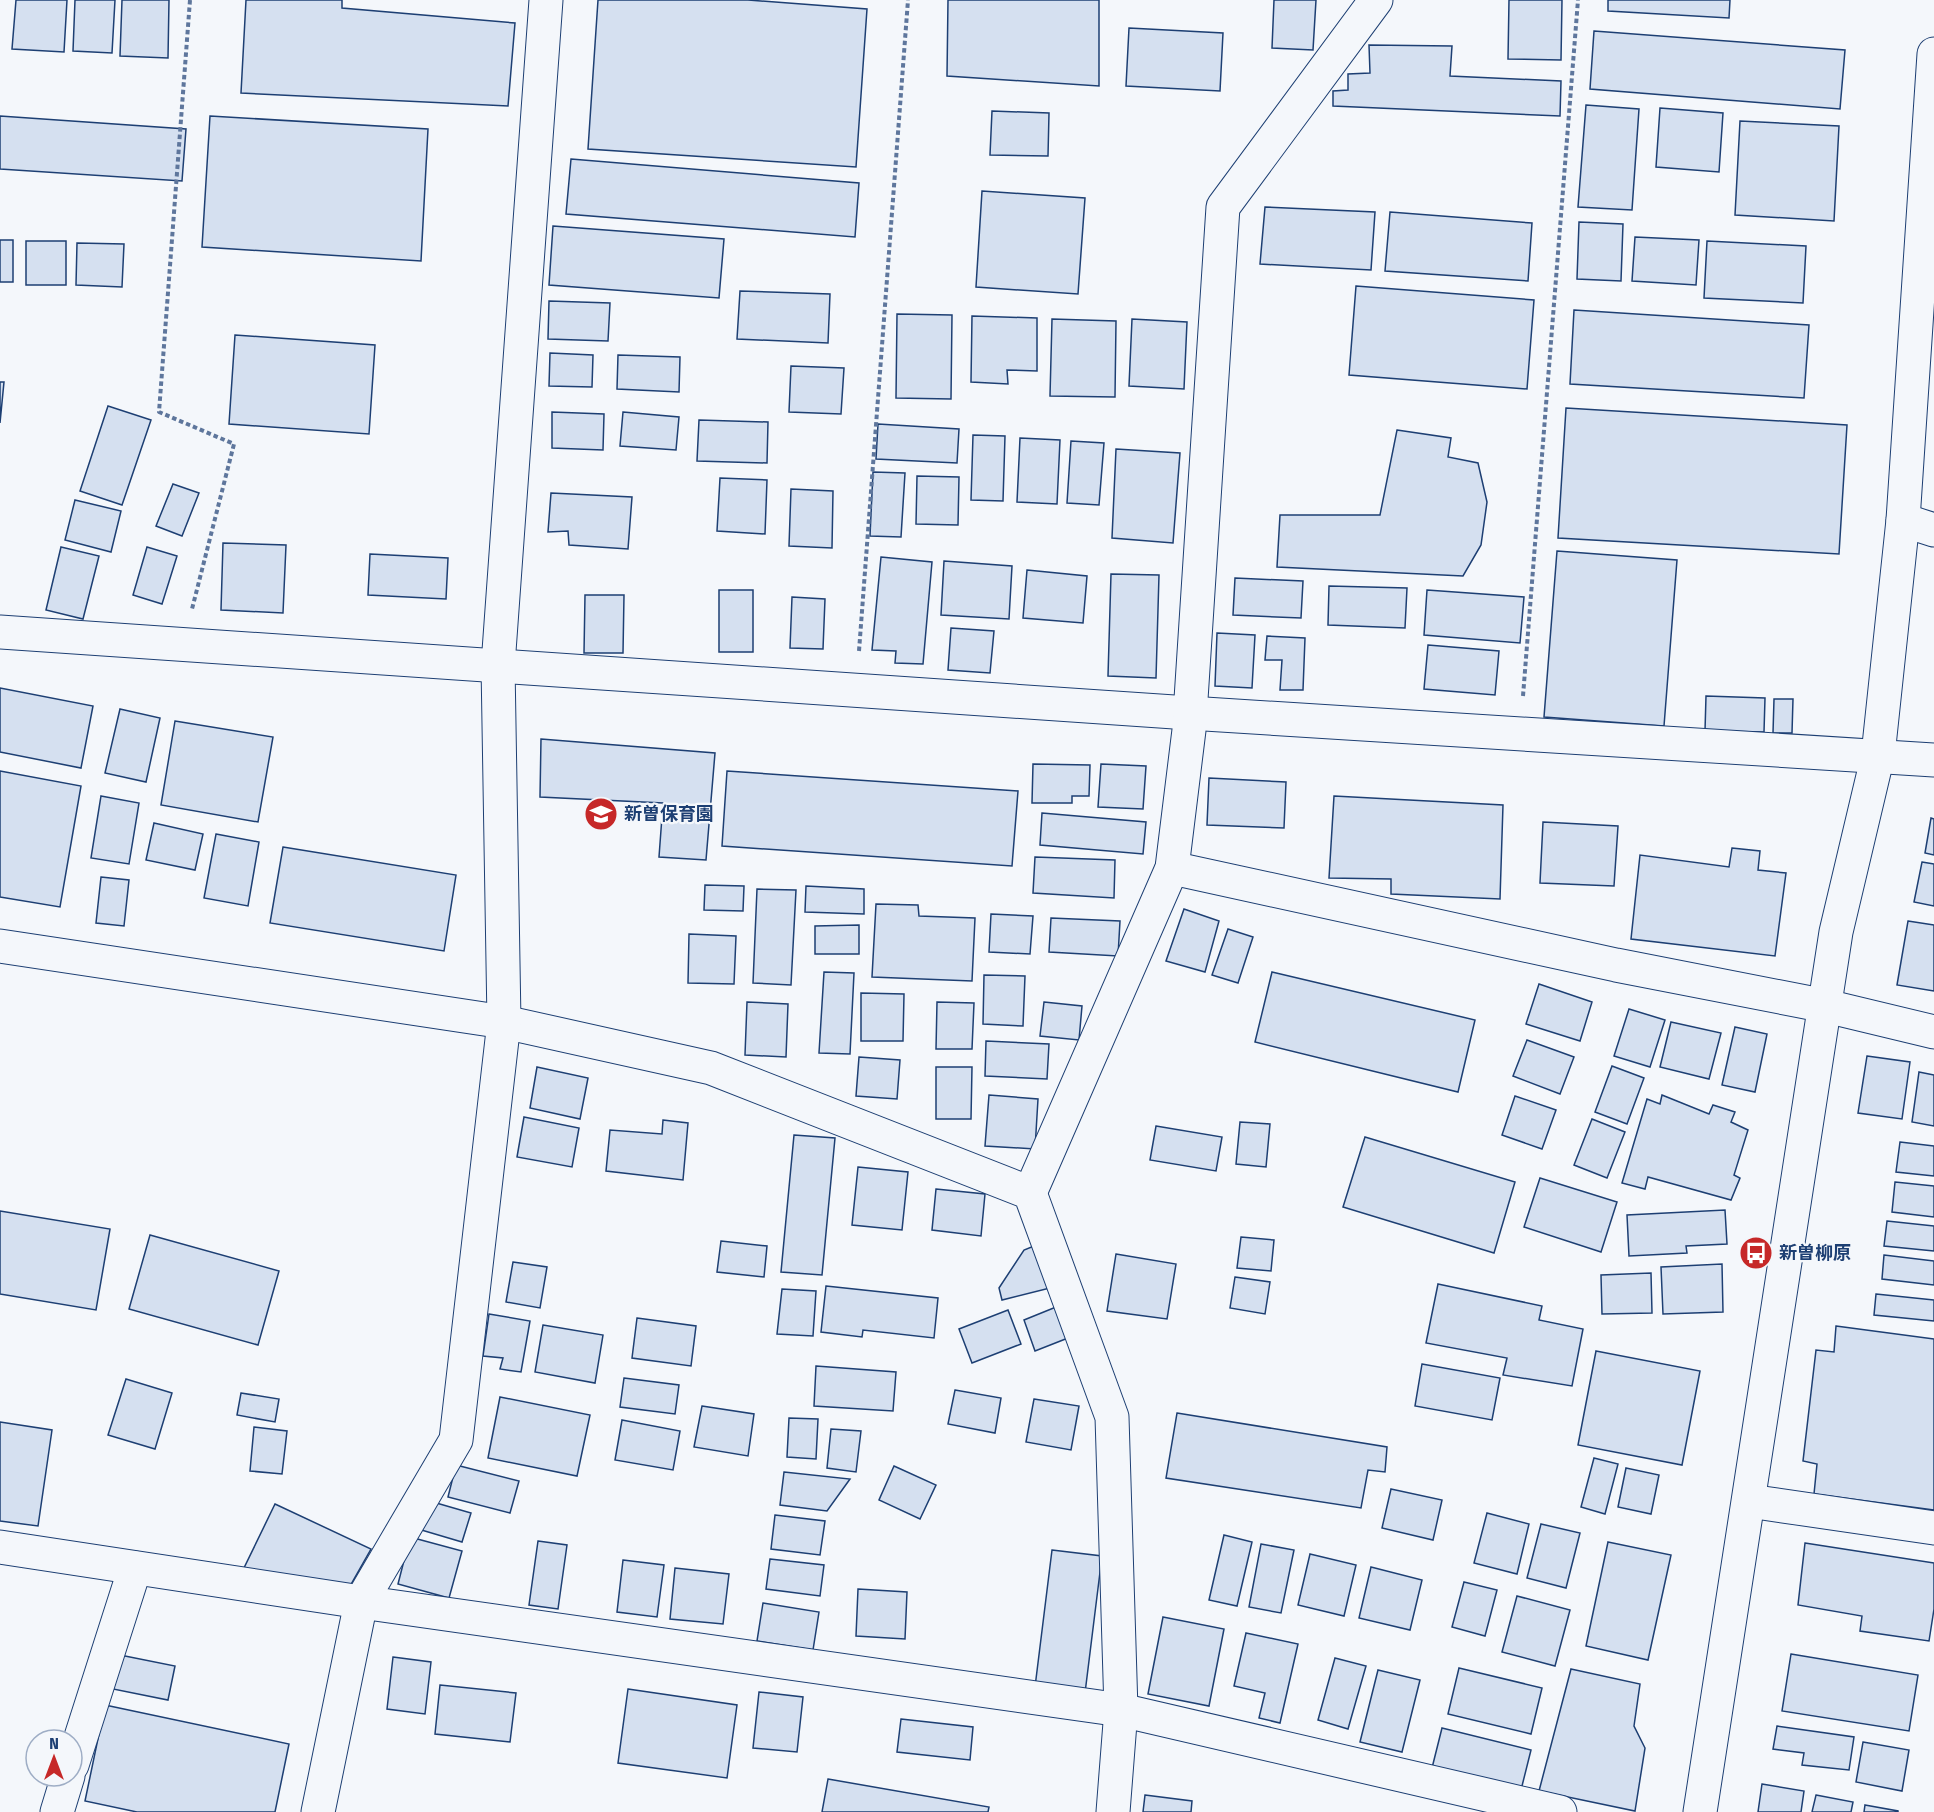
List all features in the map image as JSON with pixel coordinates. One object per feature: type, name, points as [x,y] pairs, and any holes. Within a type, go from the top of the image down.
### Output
[{"type":"street","points":[[318,1812],[361,1602],[456,1440],[504,1022],[498,664],[546,0]]},
{"type":"street","points":[[1113,1812],[1121,1710],[1112,1417],[1030,1193],[1172,868],[1189,713],[1222,207],[1376,0]]},
{"type":"street","points":[[1700,1812],[1836,932],[1878,755],[1903,520],[1928,214],[1934,54]]},
{"type":"street","points":[[1903,520],[1934,530]]},
{"type":"street","points":[[0,632],[1520,735],[1934,760]]},
{"type":"street","points":[[1172,868],[1616,965],[1826,1006],[1934,1032]]},
{"type":"street","points":[[0,946],[504,1022],[711,1068],[1030,1193]]},
{"type":"street","points":[[1749,1502],[1934,1528]]},
{"type":"street","points":[[0,1547],[361,1602],[1121,1710],[1560,1812]]},
{"type":"street","points":[[84,1728],[135,1568]]},
{"type":"street","points":[[57,1812],[64,1788]]},
{"type":"path","points":[[183,644],[234,444],[159,412],[190,0]]},
{"type":"path","points":[[856,690],[908,0]]},
{"type":"path","points":[[1520,735],[1578,0]]},
{"type":"building","points":[[16,0],[67,0],[64,52],[12,49]]},
{"type":"building","points":[[75,0],[115,0],[112,53],[73,51]]},
{"type":"building","points":[[122,0],[169,0],[168,58],[120,56]]},
{"type":"building","points":[[246,0],[342,0],[342,8],[515,23],[508,106],[241,93]]},
{"type":"building","points":[[598,0],[748,0],[867,9],[856,167],[588,149]]},
{"type":"building","points":[[948,0],[1099,0],[1099,86],[947,76]]},
{"type":"building","points":[[1274,0],[1316,0],[1313,50],[1272,48]]},
{"type":"building","points":[[1509,0],[1562,0],[1561,60],[1508,59]]},
{"type":"building","points":[[1608,0],[1730,0],[1729,18],[1608,11]]},
{"type":"building","points":[[1129,28],[1223,33],[1220,91],[1126,86]]},
{"type":"building","points":[[1594,31],[1845,50],[1840,109],[1590,89]]},
{"type":"building","points":[[1369,45],[1452,46],[1450,76],[1561,81],[1560,116],[1333,106],[1333,91],[1348,90],[1348,74],[1370,73]]},
{"type":"building","points":[[1586,105],[1639,109],[1632,210],[1578,207]]},
{"type":"building","points":[[1660,108],[1723,113],[1719,172],[1656,167]]},
{"type":"building","points":[[992,111],[1049,113],[1048,156],[990,155]]},
{"type":"building","points":[[0,116],[186,129],[182,181],[0,169]]},
{"type":"building","points":[[210,116],[428,129],[421,261],[202,247]]},
{"type":"building","points":[[1740,121],[1839,126],[1834,221],[1735,215]]},
{"type":"building","points":[[571,159],[859,183],[855,237],[566,214]]},
{"type":"building","points":[[982,191],[1085,198],[1078,294],[976,287]]},
{"type":"building","points":[[1265,207],[1375,212],[1371,270],[1260,264]]},
{"type":"building","points":[[1390,212],[1532,223],[1528,281],[1385,271]]},
{"type":"building","points":[[1579,222],[1623,224],[1621,281],[1577,279]]},
{"type":"building","points":[[553,226],[724,239],[719,298],[549,285]]},
{"type":"building","points":[[1635,237],[1699,240],[1696,285],[1632,281]]},
{"type":"building","points":[[0,240],[13,240],[13,282],[0,282]]},
{"type":"building","points":[[26,241],[66,241],[66,285],[26,285]]},
{"type":"building","points":[[1707,241],[1806,246],[1803,303],[1704,298]]},
{"type":"building","points":[[77,243],[124,244],[122,287],[76,285]]},
{"type":"building","points":[[1356,286],[1534,300],[1527,389],[1349,375]]},
{"type":"building","points":[[740,291],[830,294],[828,343],[737,339]]},
{"type":"building","points":[[549,301],[610,303],[608,341],[548,339]]},
{"type":"building","points":[[1574,310],[1809,325],[1804,398],[1570,384]]},
{"type":"building","points":[[897,314],[952,315],[951,399],[896,398]]},
{"type":"building","points":[[972,316],[1037,318],[1037,371],[1007,370],[1008,384],[971,382]]},
{"type":"building","points":[[1052,319],[1116,321],[1115,397],[1050,396]]},
{"type":"building","points":[[1132,319],[1187,322],[1184,389],[1129,386]]},
{"type":"building","points":[[235,335],[375,345],[369,434],[229,424]]},
{"type":"building","points":[[550,353],[593,355],[592,387],[549,386]]},
{"type":"building","points":[[618,355],[680,357],[679,392],[617,389]]},
{"type":"building","points":[[791,366],[844,368],[841,414],[789,412]]},
{"type":"building","points":[[0,382],[4,382],[0,423]]},
{"type":"building","points":[[108,406],[151,420],[122,505],[80,491]]},
{"type":"building","points":[[1566,408],[1847,425],[1839,554],[1558,538]]},
{"type":"building","points":[[552,412],[604,414],[603,450],[552,448]]},
{"type":"building","points":[[623,412],[679,417],[676,450],[620,446]]},
{"type":"building","points":[[699,420],[768,422],[767,463],[697,461]]},
{"type":"building","points":[[878,424],[959,429],[957,463],[876,459]]},
{"type":"building","points":[[1397,430],[1451,438],[1448,457],[1478,463],[1487,502],[1481,545],[1463,576],[1277,567],[1280,515],[1380,515]]},
{"type":"building","points":[[973,435],[1005,436],[1003,501],[971,500]]},
{"type":"building","points":[[1020,438],[1060,440],[1057,504],[1017,502]]},
{"type":"building","points":[[1071,441],[1104,443],[1099,505],[1067,503]]},
{"type":"building","points":[[1116,449],[1180,453],[1173,543],[1112,538]]},
{"type":"building","points":[[873,472],[905,473],[901,537],[870,536]]},
{"type":"building","points":[[917,476],[959,477],[958,525],[916,524]]},
{"type":"building","points":[[720,478],[767,480],[765,534],[717,531]]},
{"type":"building","points":[[173,484],[199,493],[182,536],[156,526]]},
{"type":"building","points":[[791,489],[833,491],[832,548],[789,546]]},
{"type":"building","points":[[551,493],[632,497],[628,549],[569,545],[568,531],[548,532]]},
{"type":"building","points":[[75,500],[121,511],[111,552],[65,540]]},
{"type":"building","points":[[223,543],[286,545],[283,613],[221,610]]},
{"type":"building","points":[[61,547],[99,556],[83,619],[46,610]]},
{"type":"building","points":[[147,547],[177,556],[162,604],[133,595]]},
{"type":"building","points":[[1557,551],[1677,560],[1664,726],[1544,717]]},
{"type":"building","points":[[370,554],[448,558],[446,599],[368,595]]},
{"type":"building","points":[[881,557],[932,562],[923,664],[895,663],[896,651],[872,650]]},
{"type":"building","points":[[944,561],[1012,566],[1009,619],[941,615]]},
{"type":"building","points":[[1027,570],[1087,576],[1083,623],[1023,618]]},
{"type":"building","points":[[1111,574],[1159,575],[1156,678],[1108,676]]},
{"type":"building","points":[[1235,578],[1303,581],[1301,618],[1233,615]]},
{"type":"building","points":[[1329,586],[1407,588],[1405,628],[1328,625]]},
{"type":"building","points":[[719,590],[753,590],[753,652],[719,652]]},
{"type":"building","points":[[1427,590],[1524,597],[1520,643],[1424,635]]},
{"type":"building","points":[[585,595],[624,595],[623,653],[584,653]]},
{"type":"building","points":[[792,597],[825,599],[823,649],[790,648]]},
{"type":"building","points":[[951,628],[994,631],[990,673],[948,670]]},
{"type":"building","points":[[1217,633],[1255,635],[1252,688],[1215,686]]},
{"type":"building","points":[[1267,636],[1305,638],[1303,690],[1280,690],[1282,660],[1265,660]]},
{"type":"building","points":[[1428,645],[1499,651],[1495,695],[1424,689]]},
{"type":"building","points":[[0,688],[93,706],[81,768],[0,752]]},
{"type":"building","points":[[1706,696],[1765,698],[1764,732],[1705,731]]},
{"type":"building","points":[[1774,699],[1793,699],[1792,733],[1773,733]]},
{"type":"building","points":[[120,709],[160,718],[146,782],[105,773]]},
{"type":"building","points":[[175,721],[273,737],[258,822],[161,805]]},
{"type":"building","points":[[541,739],[715,753],[706,860],[659,857],[663,803],[540,797]]},
{"type":"building","points":[[1033,764],[1090,765],[1089,796],[1072,796],[1072,803],[1032,803]]},
{"type":"building","points":[[1101,764],[1146,766],[1143,809],[1098,807]]},
{"type":"building","points":[[0,771],[81,786],[60,907],[0,897]]},
{"type":"building","points":[[727,771],[1018,791],[1012,866],[722,846]]},
{"type":"building","points":[[1209,778],[1286,782],[1284,828],[1207,825]]},
{"type":"building","points":[[101,796],[139,803],[129,864],[91,858]]},
{"type":"building","points":[[1334,796],[1503,805],[1500,899],[1391,894],[1391,879],[1329,878]]},
{"type":"building","points":[[1042,813],[1146,822],[1143,854],[1040,845]]},
{"type":"building","points":[[1931,818],[1934,819],[1934,855],[1925,853]]},
{"type":"building","points":[[1543,822],[1618,826],[1614,886],[1540,883]]},
{"type":"building","points":[[154,823],[203,834],[195,870],[146,860]]},
{"type":"building","points":[[216,834],[259,842],[248,906],[204,898]]},
{"type":"building","points":[[283,847],[456,875],[444,951],[270,923]]},
{"type":"building","points":[[1732,848],[1760,851],[1758,870],[1786,873],[1775,956],[1631,939],[1640,855],[1729,867]]},
{"type":"building","points":[[1035,857],[1115,860],[1114,898],[1033,893]]},
{"type":"building","points":[[1922,862],[1934,864],[1934,906],[1914,902]]},
{"type":"building","points":[[101,877],[129,880],[124,926],[96,923]]},
{"type":"building","points":[[705,885],[744,886],[743,911],[704,910]]},
{"type":"building","points":[[806,886],[864,889],[864,914],[805,912]]},
{"type":"building","points":[[757,889],[796,890],[791,985],[753,983]]},
{"type":"building","points":[[876,904],[918,905],[919,916],[975,918],[972,981],[872,977]]},
{"type":"building","points":[[1184,909],[1219,921],[1205,972],[1166,961]]},
{"type":"building","points":[[991,914],[1033,916],[1030,954],[989,952]]},
{"type":"building","points":[[1051,918],[1120,921],[1118,956],[1049,952]]},
{"type":"building","points":[[1908,921],[1934,925],[1934,991],[1897,985]]},
{"type":"building","points":[[859,925],[859,954],[815,954],[815,926]]},
{"type":"building","points":[[1228,929],[1253,937],[1238,983],[1212,975]]},
{"type":"building","points":[[689,934],[736,936],[734,984],[688,983]]},
{"type":"building","points":[[824,972],[854,973],[850,1054],[819,1053]]},
{"type":"building","points":[[1272,972],[1475,1020],[1458,1092],[1255,1042]]},
{"type":"building","points":[[984,975],[1025,976],[1023,1026],[983,1024]]},
{"type":"building","points":[[1539,984],[1592,1002],[1580,1041],[1526,1024]]},
{"type":"building","points":[[861,993],[904,994],[903,1041],[861,1041]]},
{"type":"building","points":[[747,1002],[788,1004],[786,1057],[745,1055]]},
{"type":"building","points":[[937,1002],[974,1003],[972,1049],[936,1049]]},
{"type":"building","points":[[1044,1002],[1082,1006],[1079,1040],[1040,1036]]},
{"type":"building","points":[[1629,1009],[1665,1020],[1650,1067],[1614,1056]]},
{"type":"building","points":[[1671,1022],[1721,1033],[1709,1079],[1660,1067]]},
{"type":"building","points":[[1735,1027],[1767,1034],[1755,1092],[1722,1085]]},
{"type":"building","points":[[1527,1040],[1574,1057],[1560,1094],[1513,1076]]},
{"type":"building","points":[[986,1041],[1049,1044],[1047,1079],[985,1076]]},
{"type":"building","points":[[1867,1056],[1910,1062],[1902,1119],[1858,1113]]},
{"type":"building","points":[[859,1057],[900,1060],[897,1099],[856,1096]]},
{"type":"building","points":[[1612,1066],[1644,1078],[1627,1124],[1595,1112]]},
{"type":"building","points":[[537,1067],[588,1078],[580,1119],[530,1108]]},
{"type":"building","points":[[936,1067],[972,1067],[971,1119],[936,1119]]},
{"type":"building","points":[[1919,1072],[1934,1075],[1934,1126],[1912,1122]]},
{"type":"building","points":[[989,1095],[1038,1099],[1035,1149],[985,1146]]},
{"type":"building","points":[[1662,1095],[1709,1114],[1713,1105],[1735,1112],[1731,1122],[1748,1130],[1734,1175],[1740,1178],[1731,1200],[1648,1177],[1645,1189],[1622,1183],[1647,1099],[1660,1104]]},
{"type":"building","points":[[1515,1096],[1556,1110],[1542,1149],[1502,1135]]},
{"type":"building","points":[[524,1117],[579,1128],[572,1167],[517,1157]]},
{"type":"building","points":[[1592,1119],[1625,1132],[1607,1178],[1574,1165]]},
{"type":"building","points":[[663,1120],[688,1123],[683,1180],[606,1171],[610,1130],[662,1134]]},
{"type":"building","points":[[1240,1122],[1270,1124],[1266,1167],[1236,1164]]},
{"type":"building","points":[[1156,1126],[1222,1137],[1216,1171],[1150,1160]]},
{"type":"building","points":[[794,1135],[835,1138],[822,1275],[781,1272]]},
{"type":"building","points":[[1365,1137],[1515,1182],[1494,1253],[1343,1207]]},
{"type":"building","points":[[1900,1142],[1934,1146],[1934,1176],[1896,1172]]},
{"type":"building","points":[[858,1167],[908,1172],[902,1230],[852,1225]]},
{"type":"building","points":[[1540,1178],[1617,1202],[1601,1252],[1524,1227]]},
{"type":"building","points":[[1895,1182],[1934,1186],[1934,1217],[1892,1212]]},
{"type":"building","points":[[936,1189],[985,1194],[981,1236],[932,1230]]},
{"type":"building","points":[[1725,1210],[1727,1244],[1686,1246],[1687,1253],[1629,1256],[1627,1215]]},
{"type":"building","points":[[0,1211],[110,1229],[96,1310],[0,1294]]},
{"type":"building","points":[[1887,1221],[1934,1226],[1934,1251],[1884,1246]]},
{"type":"building","points":[[150,1235],[279,1271],[258,1345],[129,1309]]},
{"type":"building","points":[[1241,1237],[1274,1240],[1271,1271],[1237,1268]]},
{"type":"building","points":[[721,1241],[767,1246],[764,1277],[717,1272]]},
{"type":"building","points":[[1034,1246],[1050,1288],[1002,1300],[999,1288],[1024,1250]]},
{"type":"building","points":[[1116,1254],[1176,1264],[1167,1319],[1107,1311]]},
{"type":"building","points":[[1884,1255],[1934,1261],[1934,1285],[1882,1279]]},
{"type":"building","points":[[513,1262],[547,1267],[540,1308],[506,1302]]},
{"type":"building","points":[[1722,1264],[1723,1312],[1663,1314],[1661,1267]]},
{"type":"building","points":[[1651,1273],[1652,1313],[1602,1314],[1601,1275]]},
{"type":"building","points":[[1235,1277],[1270,1282],[1265,1314],[1230,1308]]},
{"type":"building","points":[[1438,1284],[1542,1306],[1539,1320],[1583,1329],[1572,1386],[1503,1375],[1507,1358],[1426,1343]]},
{"type":"building","points":[[826,1286],[938,1298],[934,1338],[863,1330],[862,1337],[821,1332]]},
{"type":"building","points":[[782,1289],[816,1291],[813,1336],[777,1334]]},
{"type":"building","points":[[1876,1294],[1934,1300],[1934,1321],[1874,1315]]},
{"type":"building","points":[[1056,1307],[1068,1338],[1035,1351],[1024,1320]]},
{"type":"building","points":[[1008,1310],[1021,1344],[972,1363],[959,1329]]},
{"type":"building","points":[[489,1314],[530,1321],[521,1372],[500,1369],[503,1358],[483,1356]]},
{"type":"building","points":[[637,1318],[696,1326],[691,1366],[632,1358]]},
{"type":"building","points":[[543,1325],[603,1335],[595,1383],[535,1372]]},
{"type":"building","points":[[1836,1326],[1934,1339],[1934,1510],[1814,1494],[1817,1464],[1803,1461],[1816,1350],[1834,1352]]},
{"type":"building","points":[[1596,1351],[1700,1371],[1682,1465],[1578,1445]]},
{"type":"building","points":[[1422,1364],[1500,1378],[1492,1420],[1415,1406]]},
{"type":"building","points":[[816,1366],[896,1372],[893,1411],[814,1406]]},
{"type":"building","points":[[624,1378],[679,1385],[675,1414],[620,1407]]},
{"type":"building","points":[[126,1379],[172,1393],[155,1449],[108,1435]]},
{"type":"building","points":[[955,1390],[1001,1398],[995,1433],[948,1424]]},
{"type":"building","points":[[241,1393],[279,1399],[275,1422],[237,1415]]},
{"type":"building","points":[[500,1397],[590,1415],[577,1476],[488,1458]]},
{"type":"building","points":[[1034,1399],[1079,1406],[1071,1450],[1026,1442]]},
{"type":"building","points":[[702,1406],[754,1414],[748,1456],[694,1447]]},
{"type":"building","points":[[1177,1413],[1387,1447],[1385,1472],[1368,1470],[1361,1508],[1166,1478]]},
{"type":"building","points":[[789,1418],[818,1419],[816,1459],[787,1457]]},
{"type":"building","points":[[622,1420],[680,1431],[673,1470],[615,1460]]},
{"type":"building","points":[[0,1422],[52,1430],[38,1526],[0,1521]]},
{"type":"building","points":[[254,1427],[287,1431],[282,1474],[250,1471]]},
{"type":"building","points":[[831,1429],[861,1431],[856,1472],[827,1468]]},
{"type":"building","points":[[1594,1458],[1618,1464],[1605,1514],[1581,1507]]},
{"type":"building","points":[[456,1465],[519,1481],[510,1513],[448,1497]]},
{"type":"building","points":[[894,1466],[936,1485],[920,1519],[879,1500]]},
{"type":"building","points":[[1626,1468],[1659,1475],[1651,1514],[1618,1507]]},
{"type":"building","points":[[784,1472],[850,1479],[827,1511],[780,1505]]},
{"type":"building","points":[[1391,1489],[1442,1500],[1433,1540],[1382,1528]]},
{"type":"building","points":[[426,1500],[471,1513],[462,1542],[418,1529]]},
{"type":"building","points":[[275,1504],[371,1549],[350,1586],[243,1570]]},
{"type":"building","points":[[1487,1513],[1529,1524],[1517,1574],[1474,1563]]},
{"type":"building","points":[[775,1515],[825,1521],[820,1555],[771,1549]]},
{"type":"building","points":[[1541,1524],[1580,1533],[1566,1588],[1527,1578]]},
{"type":"building","points":[[1224,1535],[1252,1542],[1237,1606],[1209,1600]]},
{"type":"building","points":[[410,1537],[462,1551],[449,1598],[398,1584]]},
{"type":"building","points":[[538,1541],[567,1545],[558,1609],[529,1605]]},
{"type":"building","points":[[1608,1542],[1671,1555],[1648,1660],[1586,1646]]},
{"type":"building","points":[[1805,1543],[1934,1563],[1934,1609],[1929,1641],[1860,1631],[1862,1616],[1798,1605]]},
{"type":"building","points":[[1261,1544],[1294,1550],[1281,1613],[1249,1607]]},
{"type":"building","points":[[1052,1550],[1102,1556],[1085,1693],[1035,1687]]},
{"type":"building","points":[[1310,1554],[1356,1565],[1344,1616],[1298,1605]]},
{"type":"building","points":[[770,1559],[824,1565],[820,1596],[766,1589]]},
{"type":"building","points":[[623,1560],[664,1565],[657,1617],[617,1612]]},
{"type":"building","points":[[1371,1567],[1422,1580],[1410,1630],[1359,1618]]},
{"type":"building","points":[[675,1568],[729,1574],[723,1624],[670,1619]]},
{"type":"building","points":[[1464,1582],[1497,1590],[1485,1636],[1452,1627]]},
{"type":"building","points":[[858,1589],[907,1592],[905,1639],[856,1636]]},
{"type":"building","points":[[1517,1596],[1570,1610],[1555,1666],[1502,1652]]},
{"type":"building","points":[[763,1603],[819,1612],[813,1650],[757,1641]]},
{"type":"building","points":[[1163,1617],[1224,1629],[1209,1706],[1148,1694]]},
{"type":"building","points":[[1246,1633],[1298,1644],[1280,1723],[1259,1718],[1265,1693],[1234,1686]]},
{"type":"building","points":[[1791,1654],[1918,1675],[1909,1731],[1782,1711]]},
{"type":"building","points":[[120,1655],[175,1666],[168,1700],[113,1689]]},
{"type":"building","points":[[393,1657],[431,1662],[425,1714],[387,1709]]},
{"type":"building","points":[[1335,1658],[1366,1666],[1348,1729],[1318,1720]]},
{"type":"building","points":[[1459,1668],[1542,1688],[1531,1734],[1448,1714]]},
{"type":"building","points":[[1571,1669],[1640,1684],[1634,1726],[1645,1748],[1635,1811],[1539,1791]]},
{"type":"building","points":[[1378,1670],[1420,1680],[1402,1752],[1360,1742]]},
{"type":"building","points":[[440,1685],[516,1693],[510,1742],[435,1734]]},
{"type":"building","points":[[628,1689],[737,1705],[727,1778],[618,1763]]},
{"type":"building","points":[[759,1692],[803,1697],[797,1752],[753,1748]]},
{"type":"building","points":[[105,1705],[289,1744],[275,1812],[137,1812],[85,1801]]},
{"type":"building","points":[[901,1719],[973,1727],[970,1760],[897,1752]]},
{"type":"building","points":[[1777,1726],[1854,1737],[1849,1770],[1802,1765],[1804,1753],[1773,1749]]},
{"type":"building","points":[[1442,1728],[1531,1750],[1521,1790],[1432,1768]]},
{"type":"building","points":[[1863,1742],[1909,1750],[1902,1791],[1856,1782]]},
{"type":"building","points":[[828,1779],[989,1807],[988,1812],[822,1812]]},
{"type":"building","points":[[1762,1784],[1804,1791],[1801,1812],[1758,1812]]},
{"type":"building","points":[[1145,1795],[1192,1801],[1191,1812],[1143,1812]]},
{"type":"building","points":[[1816,1795],[1853,1802],[1851,1812],[1812,1812]]},
{"type":"building","points":[[1865,1805],[1898,1811],[1898,1812],[1864,1812]]},
{"type":"place","name":"新曽保育園","points":[[601,814]]},
{"type":"place","name":"新曽柳原","points":[[1756,1253]]}]
